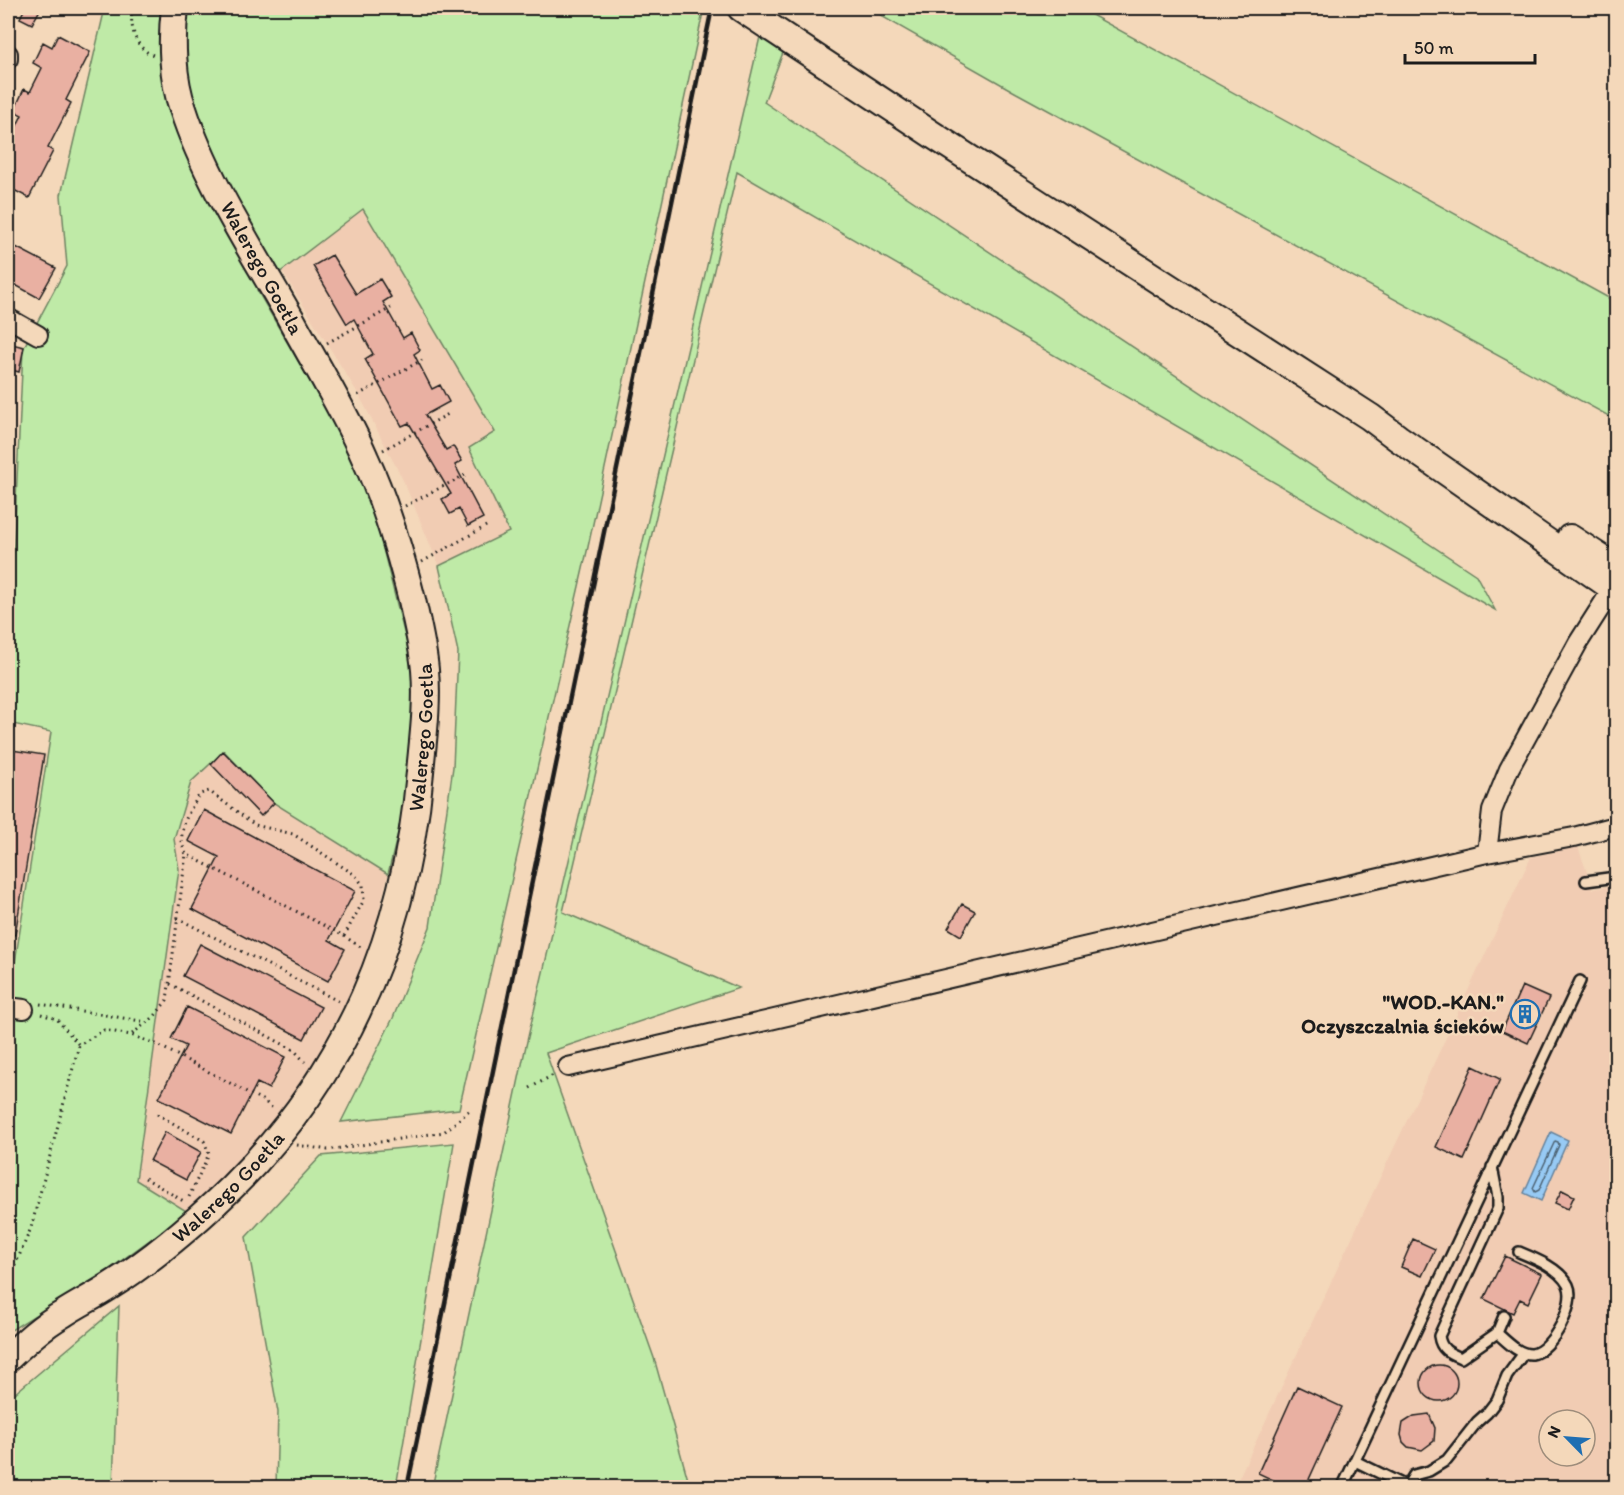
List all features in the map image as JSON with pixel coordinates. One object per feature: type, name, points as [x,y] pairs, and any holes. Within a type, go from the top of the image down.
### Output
[{"type":"street","name":"Walerego Goetla","points":[[8,1358],[28,1338],[59,1316],[111,1286],[199,1219],[236,1183],[282,1131],[323,1075],[358,1011],[382,956],[411,851],[425,721],[425,670],[405,572],[388,516],[366,459],[200,153],[181,105],[175,64],[173,28],[175,8]]},
{"type":"street","points":[[741,8],[1370,417],[1616,582],[1578,643],[1509,769],[1492,811],[1487,852]]},
{"type":"street","points":[[8,54],[8,59]]},
{"type":"street","points":[[8,318],[38,335]]},
{"type":"street","points":[[568,1067],[1487,852],[1574,837],[1617,826]]},
{"type":"lane","points":[[1586,881],[1617,878]]},
{"type":"lane","points":[[1342,1488],[1580,981]]},
{"type":"lane","points":[[1492,1167],[1498,1208],[1439,1336],[1440,1344],[1444,1350],[1461,1358],[1497,1333],[1504,1316]]},
{"type":"lane","points":[[1497,1333],[1524,1353],[1531,1354],[1539,1351],[1558,1332],[1568,1307],[1570,1288],[1566,1282],[1541,1261],[1519,1252]]},
{"type":"lane","points":[[1355,1461],[1406,1487],[1414,1475],[1429,1471],[1447,1460],[1497,1400],[1507,1376],[1524,1353]]},
{"type":"path","points":[[132,8],[131,22],[135,39],[146,52],[175,64]]},
{"type":"path","points":[[309,352],[391,308]]},
{"type":"path","points":[[339,406],[422,360]]},
{"type":"path","points":[[366,459],[450,413]]},
{"type":"path","points":[[388,516],[465,475]]},
{"type":"path","points":[[405,572],[488,525]]},
{"type":"path","points":[[131,1035],[154,1017],[167,1000],[186,854],[180,842],[184,823],[200,794],[209,791],[255,825],[293,834],[354,875],[363,885],[364,900],[344,936]]},
{"type":"path","points":[[186,854],[344,936],[362,948],[382,956]]},
{"type":"path","points":[[177,918],[358,1011]]},
{"type":"path","points":[[170,984],[294,1050],[308,1065],[323,1075]]},
{"type":"path","points":[[16,1008],[40,1004],[148,1022]]},
{"type":"path","points":[[16,1008],[57,1018],[80,1046]]},
{"type":"path","points":[[8,1282],[31,1228],[80,1046],[104,1030],[131,1035],[156,1044],[264,1101],[282,1131],[328,1150],[444,1132],[469,1111]]},
{"type":"path","points":[[530,1088],[568,1067]]},
{"type":"path","points":[[146,1178],[186,1203],[209,1154],[204,1141],[157,1114]]},
{"type":"shaded area","points":[[363,208],[495,433],[470,449],[509,532],[439,566],[404,482],[359,395],[282,271]]},
{"type":"shaded area","points":[[223,751],[274,803],[388,874],[371,944],[347,999],[311,1068],[260,1139],[188,1212],[136,1180],[179,869],[174,839],[191,782]]},
{"type":"shaded area","points":[[1578,847],[1593,889],[1616,885],[1616,1487],[1234,1488],[1531,857]]},
{"type":"green space","points":[[105,8],[704,8],[588,547],[459,1109],[341,1122],[393,1018],[430,927],[453,767],[458,652],[439,566],[509,532],[469,448],[495,432],[363,209],[257,290],[365,477],[415,676],[406,800],[388,874],[274,803],[224,751],[191,782],[174,839],[179,869],[136,1180],[188,1212],[107,1271],[8,1332],[8,1007],[51,732],[8,723],[8,587],[14,543],[23,349],[67,266],[61,195]]},
{"type":"green space","points":[[873,8],[1079,8],[1616,302],[1616,420],[1013,91],[883,17]]},
{"type":"green space","points":[[760,37],[784,50],[764,102],[1476,575],[1495,610],[737,172],[563,912],[739,988],[546,1053],[654,1358],[690,1487],[432,1488],[525,1050]]},
{"type":"green space","points":[[454,1143],[396,1487],[276,1487],[278,1412],[246,1237],[321,1156]]},
{"type":"green space","points":[[119,1306],[113,1487],[8,1487],[8,1399]]},
{"type":"water","points":[[1551,1132],[1568,1140],[1541,1201],[1524,1193]]},
{"type":"building","points":[[25,8],[41,8],[32,24],[20,18]]},
{"type":"building","points":[[58,35],[90,52],[66,100],[71,103],[48,148],[53,151],[29,198],[8,187],[8,144],[22,115],[14,111],[24,89],[30,92],[42,68],[33,63],[43,42],[52,47]]},
{"type":"building","points":[[8,243],[56,268],[39,298],[8,281]]},
{"type":"building","points":[[332,255],[356,294],[380,279],[391,297],[383,302],[403,338],[411,333],[420,350],[414,354],[432,389],[440,385],[449,402],[425,415],[446,450],[453,446],[462,461],[455,465],[483,518],[468,526],[459,509],[450,514],[442,499],[451,494],[409,423],[402,426],[365,359],[373,354],[354,319],[347,324],[313,266]]},
{"type":"building","points":[[8,343],[24,347],[19,372],[8,369]]},
{"type":"building","points":[[12,750],[44,755],[15,935],[8,934],[8,776]]},
{"type":"building","points":[[223,751],[274,803],[261,816],[211,764]]},
{"type":"building","points":[[204,810],[355,891],[329,940],[345,949],[328,981],[192,909],[219,857],[188,841]]},
{"type":"building","points":[[962,904],[975,911],[961,936],[948,928]]},
{"type":"building","points":[[200,944],[321,1007],[304,1039],[183,976]]},
{"type":"building","name":"\"WOD.-KAN.\" Oczyszczalnia ścieków","points":[[1522,986],[1549,998],[1528,1043],[1502,1031]]},
{"type":"building","points":[[187,1007],[285,1057],[269,1089],[257,1083],[231,1134],[159,1098],[186,1046],[171,1039]]},
{"type":"building","points":[[1473,1066],[1500,1079],[1464,1160],[1436,1147]]},
{"type":"building","points":[[165,1132],[201,1152],[186,1180],[150,1161]]},
{"type":"building","points":[[1562,1190],[1574,1196],[1568,1209],[1555,1203]]},
{"type":"building","points":[[1413,1239],[1435,1249],[1422,1276],[1401,1267]]},
{"type":"building","points":[[1505,1256],[1542,1274],[1528,1303],[1520,1299],[1513,1313],[1484,1299]]},
{"type":"building","points":[[1439,1365],[1452,1370],[1457,1383],[1452,1396],[1439,1401],[1426,1396],[1421,1383],[1426,1370]]},
{"type":"building","points":[[1297,1386],[1342,1407],[1305,1488],[1290,1488],[1258,1473]]},
{"type":"building","points":[[1429,1414],[1435,1428],[1434,1441],[1422,1450],[1408,1447],[1401,1435],[1403,1423],[1414,1416]]},
{"type":"railway","points":[[407,1488],[712,8]]},
{"type":"place","name":"\"WOD.-KAN.\" Oczyszczalnia ścieków","points":[[1525,1014]]}]
